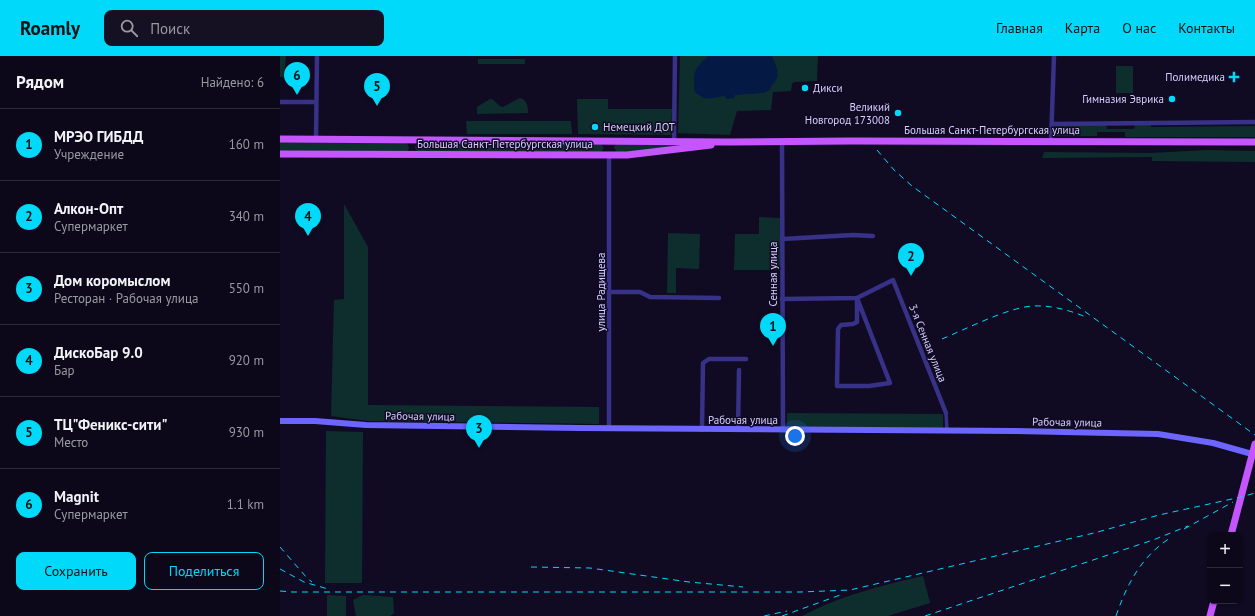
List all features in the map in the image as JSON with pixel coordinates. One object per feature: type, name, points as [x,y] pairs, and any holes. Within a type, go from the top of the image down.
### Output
[{"type":"main road","name":"Большая Санкт-Петербургская улица","points":[[280,139],[728,142],[1255,142]]},
{"type":"main road","points":[[412,141],[412,155]]},
{"type":"main road","points":[[609,155],[610,141]]},
{"type":"main road","name":"Большая Санкт-Петербургская улица","points":[[280,154],[627,155],[728,142]]},
{"type":"main road","name":"Рабочая улица","points":[[280,421],[315,421],[372,425],[609,429],[1158,434],[1213,443],[1252,454]]},
{"type":"main road","points":[[1232,532],[1255,444]]},
{"type":"main road","points":[[1210,616],[1213,604]]},
{"type":"street","points":[[316,140],[317,56]]},
{"type":"street","points":[[674,141],[675,56]]},
{"type":"street","points":[[1051,142],[1054,56]]},
{"type":"street","points":[[280,102],[316,102]]},
{"type":"street","points":[[1052,124],[1255,122]]},
{"type":"street","name":"Сенная улица","points":[[782,141],[783,430]]},
{"type":"street","name":"улица Радищева","points":[[609,155],[609,429]]},
{"type":"street","points":[[782,239],[853,235],[873,236]]},
{"type":"street","name":"3-я Сенная улица","points":[[857,298],[893,280],[946,413]]},
{"type":"street","points":[[610,292],[640,292],[650,297],[719,298]]},
{"type":"street","points":[[782,299],[857,298]]},
{"type":"street","points":[[857,298],[890,383],[869,386],[837,386],[836,359],[838,329],[841,325],[853,324],[857,322],[857,298]]},
{"type":"street","points":[[702,430],[703,363],[709,359],[746,359]]},
{"type":"street","points":[[738,430],[739,370]]},
{"type":"street","points":[[946,413],[947,431]]},
{"type":"green space","points":[[280,56],[286,56],[284,77],[280,77]]},
{"type":"green space","points":[[680,56],[818,56],[817,81],[794,82],[792,84],[791,91],[773,92],[771,110],[737,111],[730,135],[678,133]]},
{"type":"green space","points":[[478,59],[525,59],[525,64],[478,64]]},
{"type":"green space","points":[[1116,66],[1133,66],[1133,93],[1116,93]]},
{"type":"green space","points":[[520,98],[527,104],[528,113],[477,114],[477,107],[490,99],[503,107]]},
{"type":"green space","points":[[577,99],[608,99],[608,109],[672,109],[671,135],[578,134]]},
{"type":"green space","points":[[466,121],[571,121],[572,134],[467,134]]},
{"type":"green space","points":[[1106,124],[1107,129],[1134,129],[1135,125],[1151,125],[1151,127],[1255,126],[1255,137],[1125,137],[1125,132],[1097,132],[1097,136],[1055,136],[1055,125]]},
{"type":"green space","points":[[280,141],[407,143],[409,148],[407,153],[280,152]]},
{"type":"green space","points":[[417,142],[600,142],[604,148],[600,153],[417,153],[415,147]]},
{"type":"green space","points":[[700,143],[631,152],[618,152],[614,147],[616,144]]},
{"type":"green space","points":[[1207,150],[1255,151],[1255,162],[1152,161],[1152,157],[1042,158],[1044,152],[1151,153]]},
{"type":"green space","points":[[344,204],[368,247],[368,405],[599,407],[599,424],[368,421],[331,416],[334,300],[344,299]]},
{"type":"green space","points":[[759,217],[780,218],[780,270],[734,270],[735,234],[759,234]]},
{"type":"green space","points":[[668,233],[700,234],[699,269],[676,268],[676,293],[667,293]]},
{"type":"green space","points":[[787,413],[943,414],[943,428],[787,427]]},
{"type":"green space","points":[[326,431],[363,432],[362,583],[325,583]]},
{"type":"green space","points":[[923,576],[930,603],[888,616],[802,616],[832,602],[847,597]]},
{"type":"green space","points":[[327,595],[346,596],[346,616],[327,616]]},
{"type":"green space","points":[[363,595],[393,597],[394,613],[390,616],[356,616],[353,600]]},
{"type":"water","points":[[708,56],[772,56],[778,76],[770,90],[763,93],[735,95],[734,98],[727,99],[724,96],[706,98],[695,92],[694,76],[697,68]]},
{"type":"railway","points":[[877,150],[894,170],[912,186],[1255,435]]},
{"type":"railway","points":[[942,339],[999,315],[1032,306],[1060,308],[1086,317]]},
{"type":"railway","points":[[280,591],[801,592],[850,590],[1094,533],[1159,515],[1255,493]]},
{"type":"railway","points":[[1184,529],[1233,502]]},
{"type":"railway","points":[[925,616],[1153,540],[1188,526]]},
{"type":"railway","points":[[1116,616],[1125,593],[1136,572],[1151,554],[1170,538]]},
{"type":"railway","points":[[280,547],[312,582]]},
{"type":"railway","points":[[531,567],[590,568],[689,582],[743,587]]},
{"type":"railway","points":[[280,569],[304,582],[328,589]]},
{"type":"railway","points":[[782,616],[843,594]]},
{"type":"railway","points":[[764,616],[787,611]]},
{"type":"place","name":"Полимедика","points":[[1234,77]]},
{"type":"place","name":"Дикси","points":[[805,88]]},
{"type":"place","name":"Magnit","points":[[297,95]]},
{"type":"place","name":"Гимназия Эврика","points":[[1172,99]]},
{"type":"place","name":"ТЦ\"Феникс-сити\"","points":[[377,106]]},
{"type":"place","name":"Великий Новгород 173008","points":[[898,113]]},
{"type":"place","name":"Немецкий ДОТ","points":[[595,127]]},
{"type":"place","name":"ДискоБар 9.0","points":[[308,236]]},
{"type":"place","name":"Алкон-Опт","points":[[911,276]]},
{"type":"place","name":"МРЭО ГИБДД","points":[[773,346]]},
{"type":"place","name":"Дом коромыслом","points":[[479,448]]}]
